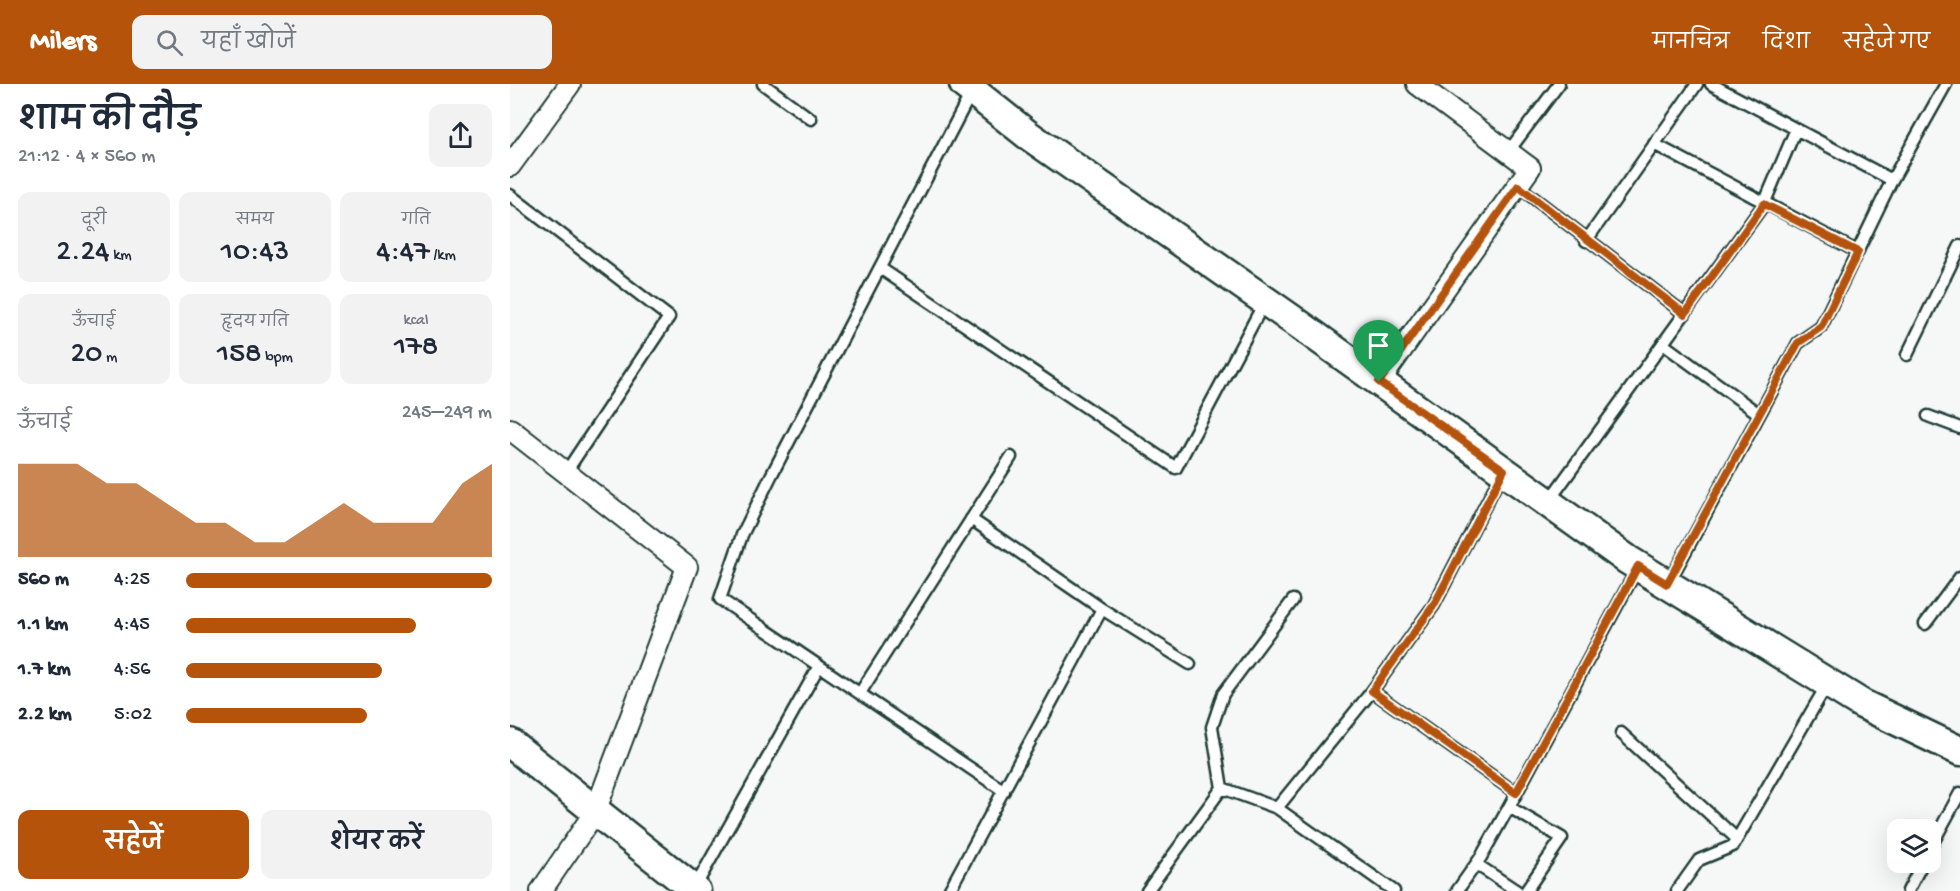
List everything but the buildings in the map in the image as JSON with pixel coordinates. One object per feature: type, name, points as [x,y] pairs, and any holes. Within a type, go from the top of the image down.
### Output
[{"type":"street","points":[[510,166],[570,84]]},
{"type":"street","points":[[1379,382],[1530,168],[1417,84]]},
{"type":"street","points":[[968,87],[1028,135],[1265,300],[1638,566],[1862,704],[1960,751]]},
{"type":"street","points":[[510,429],[687,567],[595,812],[542,891]]},
{"type":"street","points":[[510,743],[695,890]]},
{"type":"lane","points":[[763,84],[811,119]]},
{"type":"lane","points":[[1508,152],[1558,84]]},
{"type":"lane","points":[[1586,241],[1698,84]]},
{"type":"lane","points":[[1712,84],[1892,180]]},
{"type":"lane","points":[[1667,584],[1798,343],[1821,327],[1892,180],[1946,84]]},
{"type":"lane","points":[[968,87],[880,268],[742,535],[720,599],[1004,791]]},
{"type":"lane","points":[[1548,502],[1764,204],[1796,129]]},
{"type":"lane","points":[[1654,144],[1858,252]]},
{"type":"lane","points":[[1518,186],[1586,241],[1685,314]]},
{"type":"lane","points":[[510,195],[669,317],[566,472]]},
{"type":"lane","points":[[1907,355],[1960,246]]},
{"type":"lane","points":[[880,268],[1176,468],[1265,300]]},
{"type":"lane","points":[[1663,344],[1759,414]]},
{"type":"lane","points":[[1928,416],[1960,428]]},
{"type":"lane","points":[[860,693],[1011,456]]},
{"type":"lane","points":[[1277,808],[1372,691],[1434,605],[1504,470]]},
{"type":"lane","points":[[971,519],[1102,609],[1190,664]]},
{"type":"lane","points":[[1457,891],[1476,864],[1509,807],[1638,566]]},
{"type":"lane","points":[[1926,624],[1960,577]]},
{"type":"lane","points":[[1147,891],[1222,788],[1212,727],[1223,694],[1293,600]]},
{"type":"lane","points":[[949,891],[1102,609]]},
{"type":"lane","points":[[695,890],[819,666]]},
{"type":"lane","points":[[1677,891],[1699,860],[1733,846],[1828,683]]},
{"type":"lane","points":[[1372,691],[1516,793]]},
{"type":"lane","points":[[1621,733],[1737,839]]},
{"type":"lane","points":[[1222,788],[1277,808],[1394,891]]},
{"type":"lane","points":[[1941,828],[1960,793]]},
{"type":"lane","points":[[1509,807],[1562,838],[1526,891]]},
{"type":"lane","points":[[1476,864],[1517,891]]},
{"type":"lane","points":[[1908,891],[1917,873]]},
{"type":"route","points":[[1518,186],[1586,241],[1685,314],[1764,204],[1858,252],[1821,327],[1798,343],[1667,584],[1638,566],[1516,793],[1372,691],[1434,605],[1504,470],[1379,382],[1518,186]]}]
